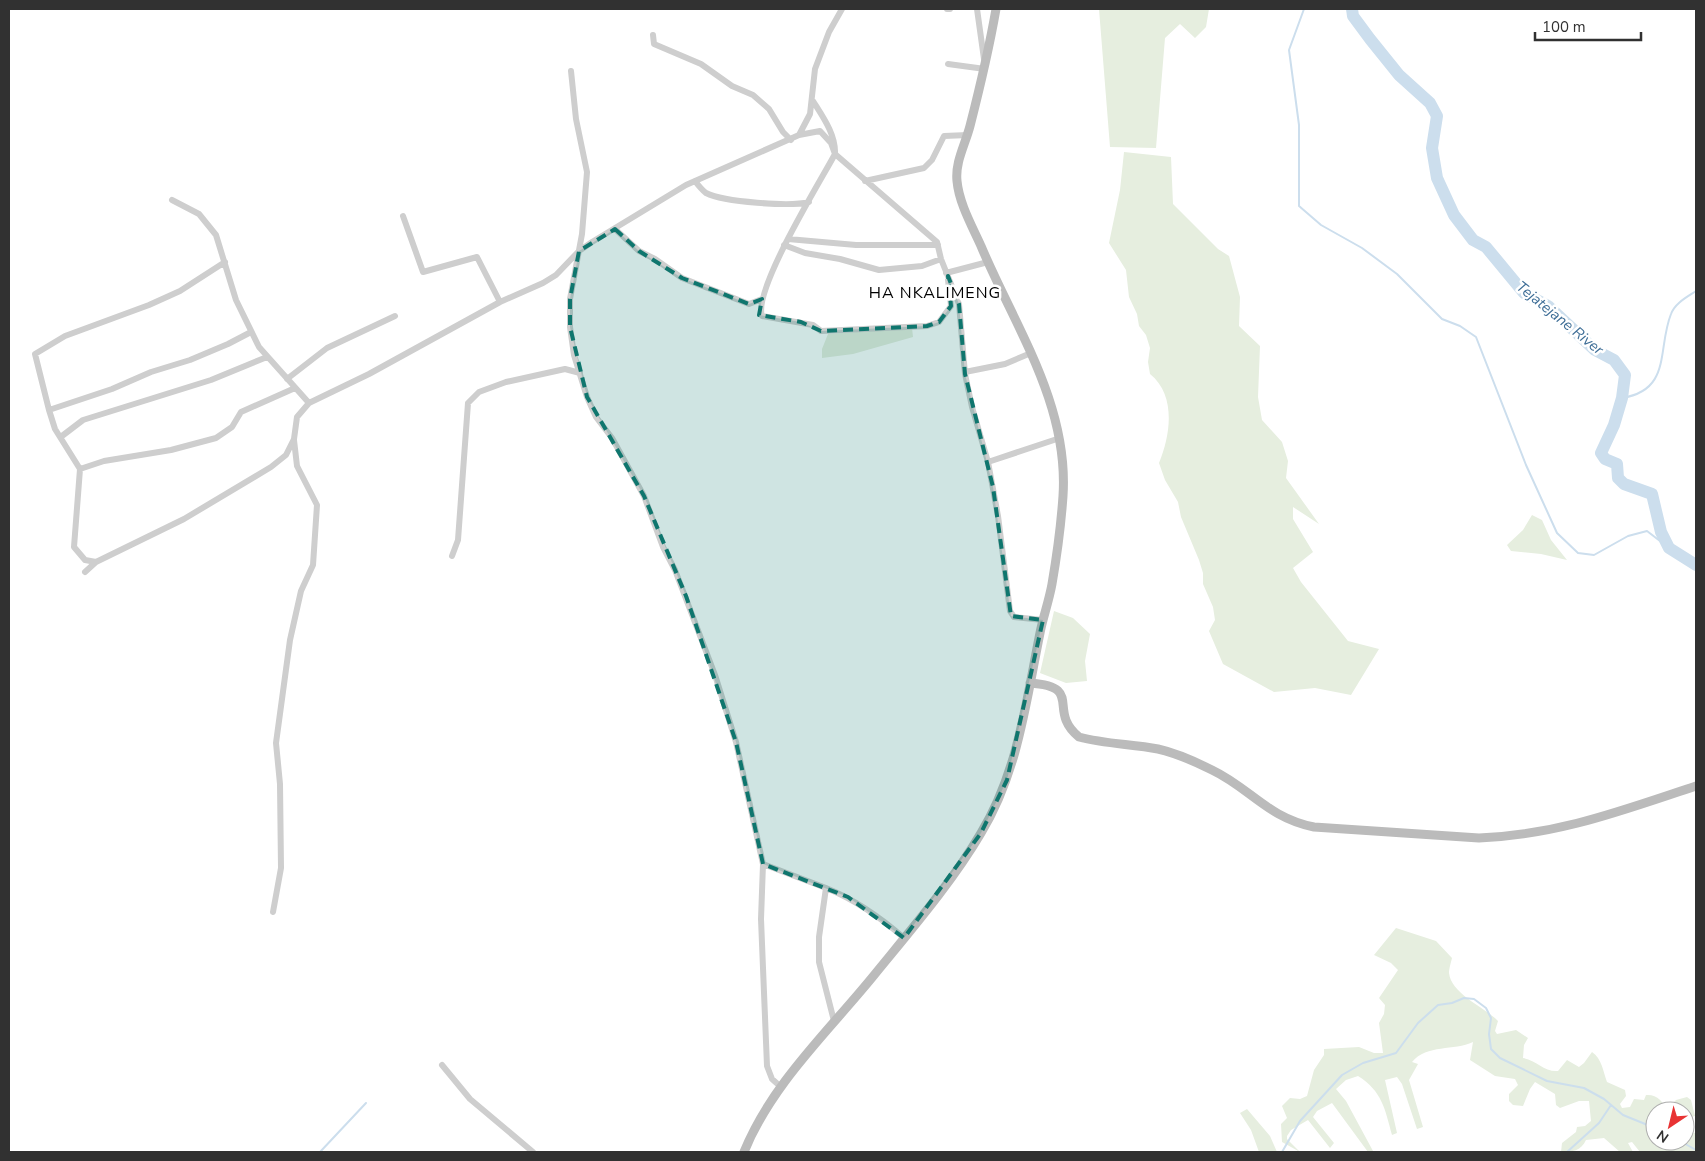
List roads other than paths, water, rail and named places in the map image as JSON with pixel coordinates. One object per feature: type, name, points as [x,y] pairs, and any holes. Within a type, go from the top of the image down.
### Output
[{"type":"main road","points":[[744,1152],[758,1120],[781,1086],[904,938],[981,833],[1007,780],[1018,743],[1042,620],[1052,586],[1062,502],[1060,438],[1051,401],[1031,353],[988,262],[957,184],[956,167],[968,135],[985,70],[996,9]]},
{"type":"main road","points":[[1030,683],[1048,684],[1060,691],[1063,698],[1064,720],[1070,730],[1079,738],[1158,749],[1172,754],[1221,775],[1281,816],[1296,823],[1314,827],[1479,838],[1506,836],[1567,827],[1696,786]]},
{"type":"street","points":[[799,135],[807,122],[813,101],[815,69],[829,32],[842,9]]},
{"type":"street","points":[[948,64],[985,70],[977,9]]},
{"type":"street","points":[[653,35],[654,44],[701,64],[732,86],[747,91],[761,100],[791,140]]},
{"type":"street","points":[[571,71],[576,119],[587,172],[587,191],[570,299],[570,327],[587,397],[596,417],[612,438],[644,496],[647,508],[689,603],[715,675],[736,742],[763,864],[761,919],[767,1066],[772,1079],[781,1086]]},
{"type":"street","points":[[813,101],[828,125],[836,147],[835,154],[784,245],[762,298],[760,310],[762,316],[813,325],[822,331],[927,326],[939,322],[951,306],[947,275]]},
{"type":"street","points":[[273,912],[281,868],[280,784],[276,743],[290,640],[301,591],[313,565],[316,514],[314,498],[297,466],[294,439],[297,417],[309,403],[369,374],[500,302],[556,275],[579,250],[695,181],[799,135],[820,131],[830,143],[835,154],[929,233],[938,245],[941,260],[959,304],[965,372],[972,407],[988,462],[998,516],[1010,611],[1014,617],[1042,620]]},
{"type":"street","points":[[865,181],[924,168],[932,160],[944,136],[968,135]]},
{"type":"street","points":[[695,181],[705,192],[736,200],[791,204],[809,202]]},
{"type":"street","points":[[172,200],[199,214],[216,235],[236,300],[259,347],[309,403]]},
{"type":"street","points":[[403,216],[423,272],[477,257],[500,302]]},
{"type":"street","points":[[615,229],[639,251],[655,259],[682,278],[749,304],[762,298]]},
{"type":"street","points":[[788,238],[856,245],[938,245]]},
{"type":"street","points":[[784,245],[805,253],[840,259],[879,270],[922,266],[941,260]]},
{"type":"street","points":[[96,562],[84,560],[74,547],[80,469],[62,436],[55,429],[35,354],[65,336],[157,302],[225,262]]},
{"type":"street","points":[[947,275],[988,262]]},
{"type":"street","points":[[287,379],[327,348],[395,316]]},
{"type":"street","points":[[49,410],[112,389],[151,372],[190,360],[251,332]]},
{"type":"street","points":[[965,372],[1005,364],[1031,353]]},
{"type":"street","points":[[62,436],[83,420],[211,380],[267,356]]},
{"type":"street","points":[[452,556],[458,540],[468,403],[478,392],[506,382],[566,369],[580,373]]},
{"type":"street","points":[[80,469],[104,461],[171,450],[216,438],[232,427],[241,412],[295,388]]},
{"type":"street","points":[[988,462],[1060,438]]},
{"type":"street","points":[[84,572],[96,562],[184,519],[271,466],[286,455],[294,439]]},
{"type":"street","points":[[763,864],[848,897],[877,916],[904,938]]},
{"type":"street","points":[[826,888],[818,938],[819,962],[834,1021]]},
{"type":"street","points":[[442,1065],[470,1099],[533,1152]]},
{"type":"waterway","points":[[1304,9],[1289,50],[1299,125],[1299,206],[1321,225],[1362,248],[1397,274],[1442,319],[1460,326],[1476,337],[1526,465],[1557,533],[1578,553],[1594,555],[1628,536],[1647,531],[1669,548]]},
{"type":"waterway","name":"Tejatejane River","points":[[1352,9],[1353,16],[1370,39],[1399,75],[1430,103],[1437,116],[1432,148],[1437,178],[1454,215],[1473,240],[1486,247],[1524,293],[1548,306],[1595,350],[1614,360],[1625,375],[1622,398],[1614,425],[1601,453],[1605,459],[1617,464],[1618,478],[1624,484],[1652,494],[1661,532],[1669,548],[1696,565]]},
{"type":"waterway","points":[[1622,398],[1638,394],[1649,386],[1656,377],[1671,314],[1678,303],[1696,291]]},
{"type":"waterway","points":[[1282,1152],[1300,1121],[1342,1075],[1363,1063],[1396,1053],[1418,1023],[1438,1005],[1452,1003],[1464,998],[1474,999],[1486,1008],[1491,1018],[1489,1034],[1491,1049],[1500,1058],[1547,1081],[1584,1088],[1604,1099],[1623,1115],[1645,1124]]},
{"type":"waterway","points":[[320,1152],[366,1103]]},
{"type":"waterway","points":[[1567,1152],[1599,1123],[1611,1105]]},
{"type":"district","name":"HA NKALIMENG","points":[[935,292]]}]
